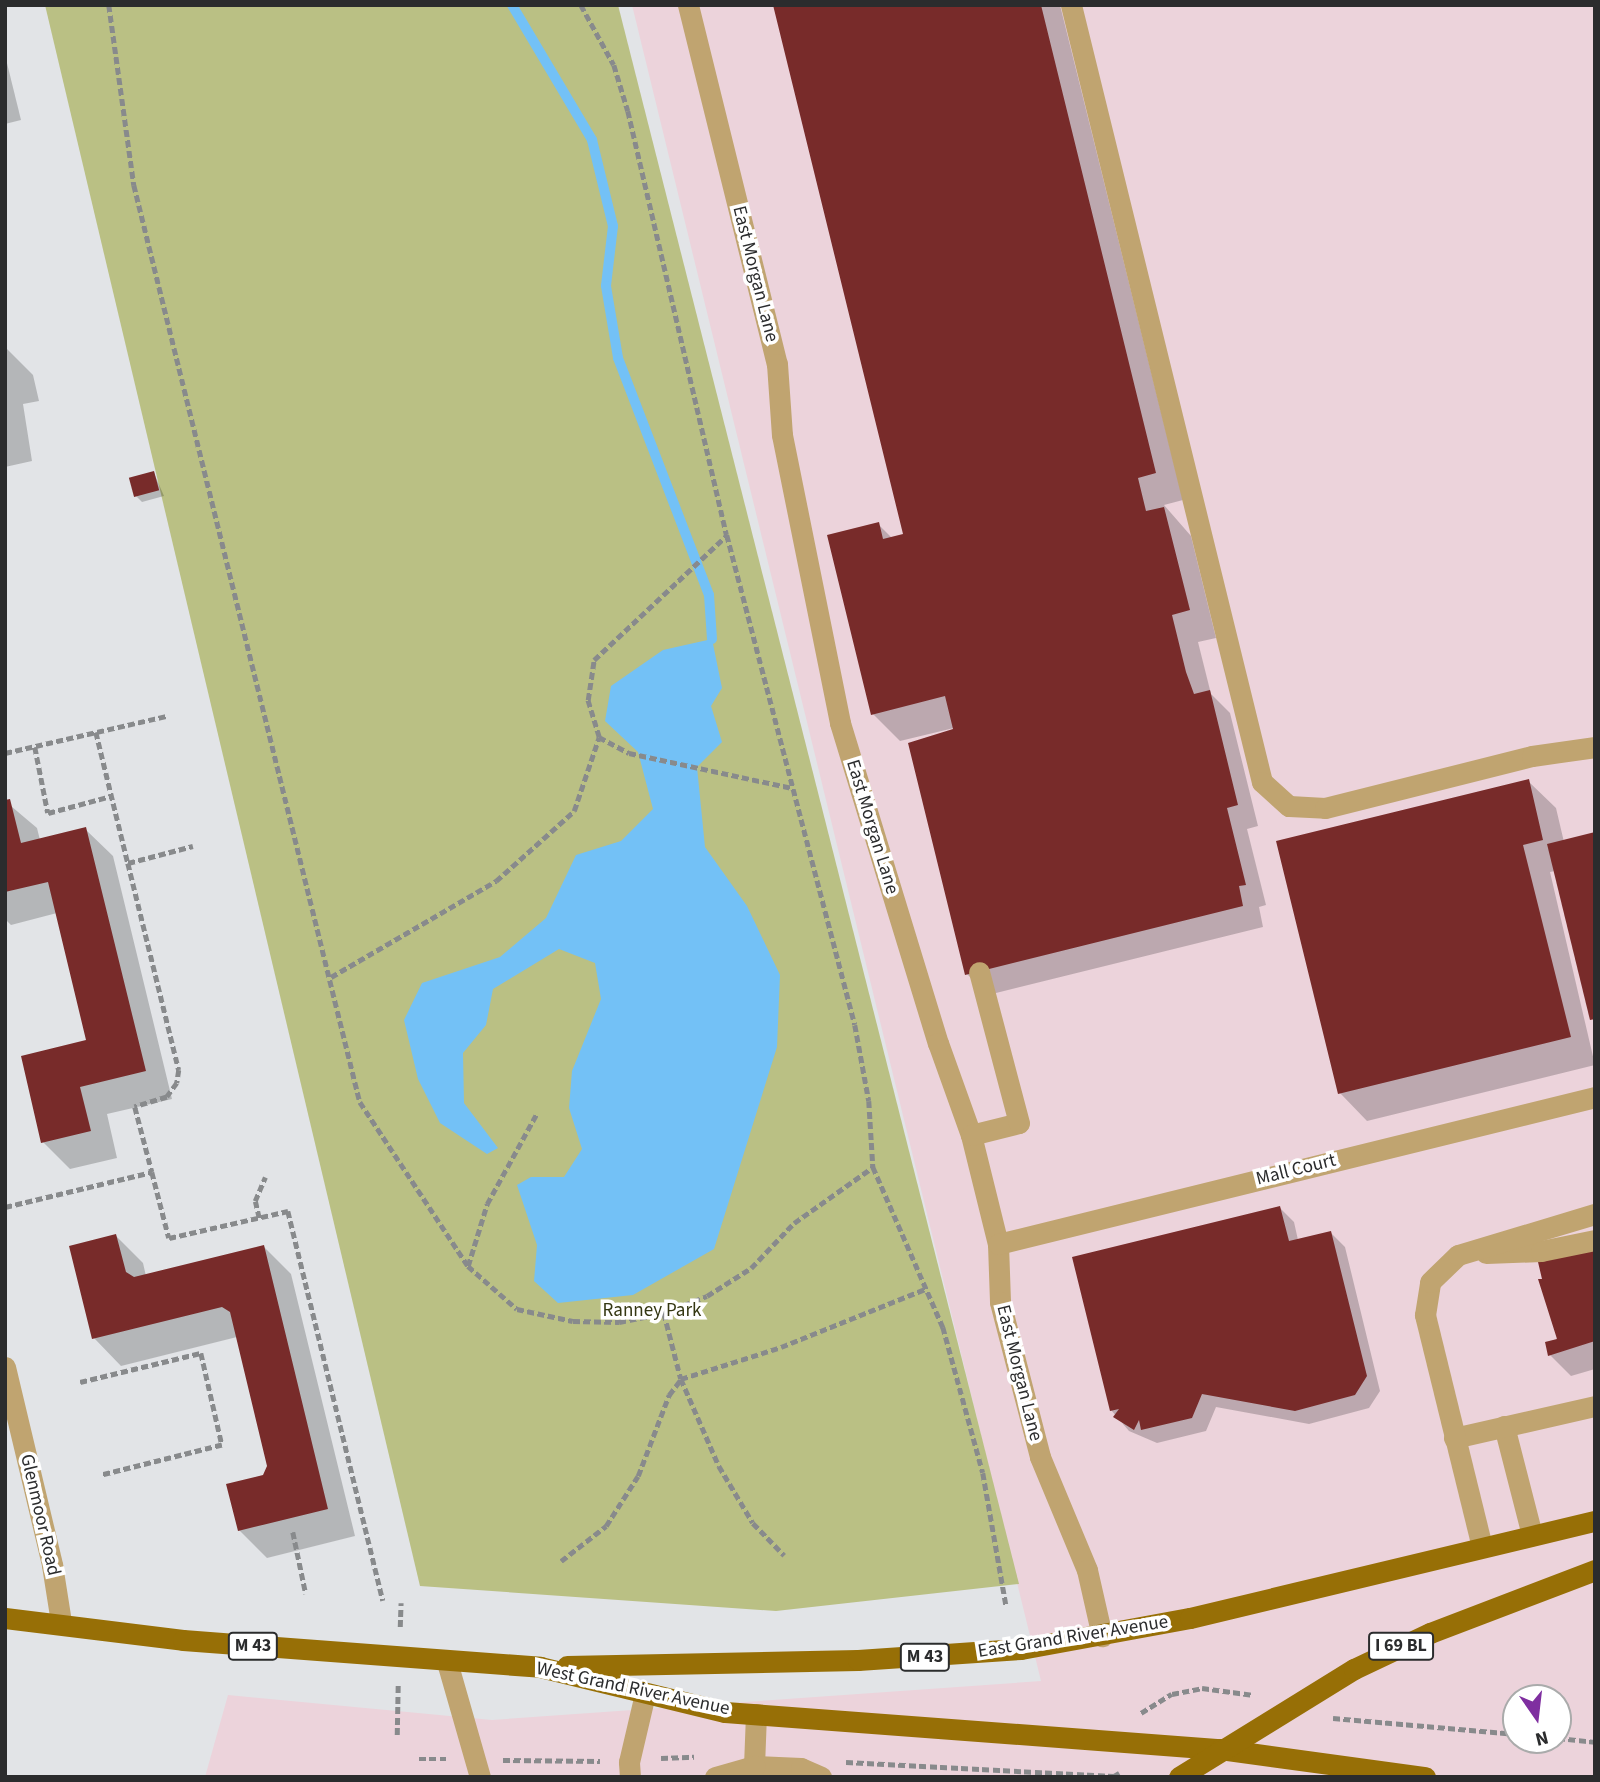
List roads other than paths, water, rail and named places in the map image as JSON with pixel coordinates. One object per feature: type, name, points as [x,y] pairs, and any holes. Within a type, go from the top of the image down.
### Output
[{"type":"main road","name":"East Grand River Avenue","points":[[540,1667],[952,1656],[1102,1636],[1595,1521]]},
{"type":"main road","name":"I 69 BL","points":[[1179,1777],[1310,1693],[1393,1650],[1595,1570]]},
{"type":"main road","name":"West Grand River Avenue","points":[[5,1618],[61,1622],[183,1640],[540,1667],[725,1712],[1220,1749]]},
{"type":"main road","name":"M 43","points":[[1220,1749],[1425,1777]]},
{"type":"street","name":"East Morgan Lane","points":[[688,5],[777,364],[782,435],[840,723],[938,1043],[971,1135],[998,1244],[1000,1302],[1040,1457],[1087,1570],[1102,1636]]},
{"type":"street","points":[[1071,5],[1262,782],[1289,806],[1325,808],[1532,757],[1595,747]]},
{"type":"street","points":[[971,1135],[1019,1123],[979,972]]},
{"type":"street","name":"Mall Court","points":[[998,1244],[1595,1097]]},
{"type":"street","points":[[1482,1546],[1425,1315],[1430,1282],[1458,1255],[1595,1214]]},
{"type":"street","points":[[1458,1255],[1541,1251],[1595,1240]]},
{"type":"street","name":"Glenmoor Road","points":[[5,1367],[52,1565],[61,1622]]},
{"type":"street","points":[[1454,1438],[1595,1406]]},
{"type":"street","points":[[1504,1426],[1532,1535]]},
{"type":"street","points":[[447,1662],[480,1777]]},
{"type":"street","points":[[630,1777],[629,1762],[645,1694]]},
{"type":"street","points":[[754,1766],[756,1714]]},
{"type":"street","points":[[724,1776],[754,1766],[801,1768],[821,1777]]},
{"type":"water","points":[[712,639],[722,688],[711,706],[722,742],[697,767],[705,847],[747,906],[780,975],[777,1047],[714,1249],[633,1295],[558,1303],[534,1281],[537,1245],[517,1185],[531,1177],[564,1177],[582,1149],[569,1108],[572,1071],[601,999],[595,963],[559,949],[493,989],[486,1025],[463,1053],[464,1103],[498,1148],[487,1154],[440,1123],[418,1079],[404,1020],[422,983],[500,957],[546,918],[576,855],[621,841],[653,809],[638,752],[605,721],[611,686],[663,650]]},
{"type":"waterway","points":[[512,5],[592,140],[613,226],[606,286],[618,358],[709,595],[712,639]]},
{"type":"park label","name":"Ranney Park","points":[[652,1311]]}]
